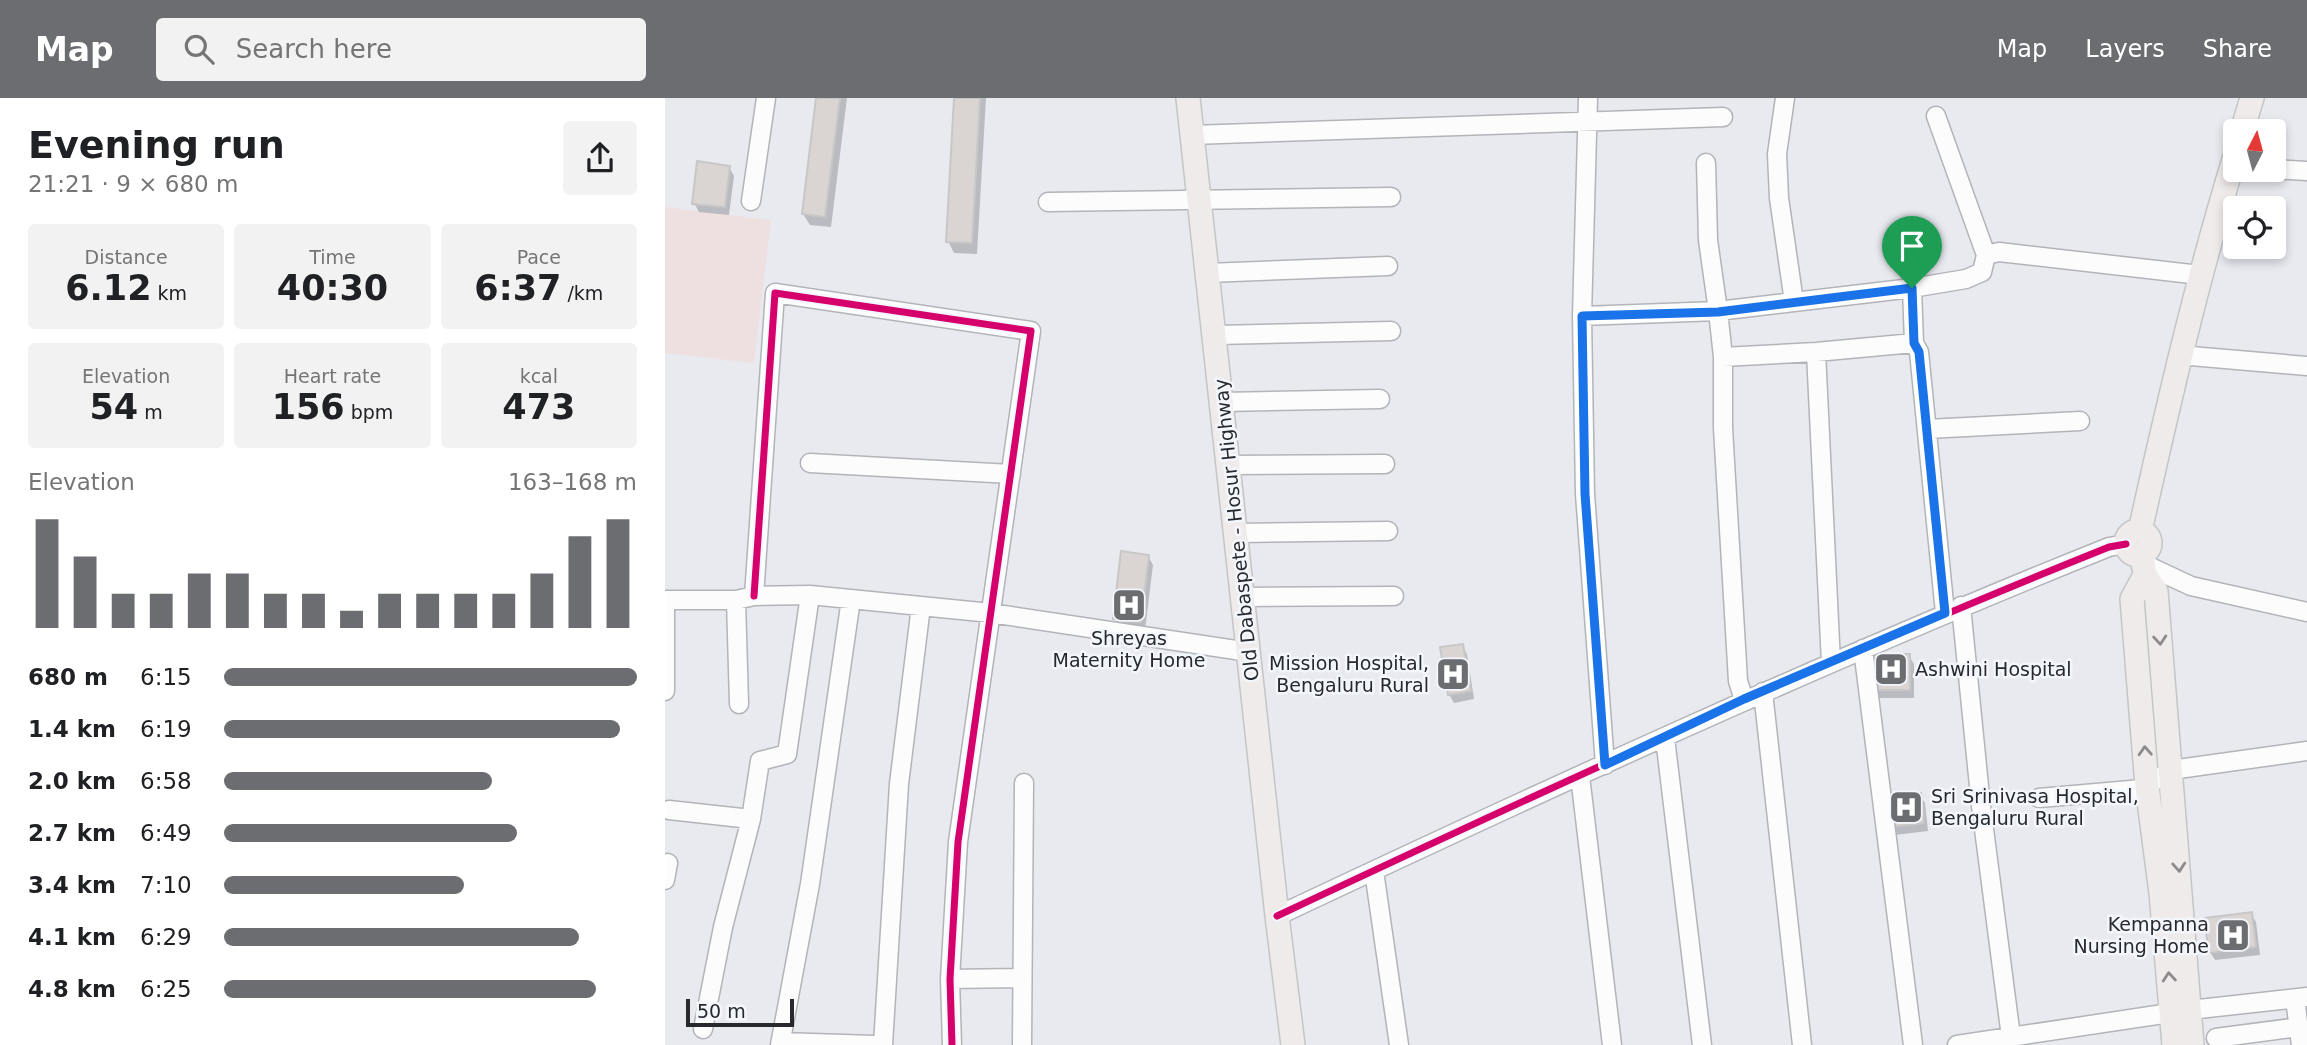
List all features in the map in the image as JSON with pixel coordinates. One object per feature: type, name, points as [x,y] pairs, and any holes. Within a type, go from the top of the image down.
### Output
[{"type":"main road","name":"Old Dabaspete - Hosur Highway","points":[[1188,98],[1237,533],[1288,1041]]},
{"type":"main road","points":[[2246,119],[2252,98]]},
{"type":"main road","points":[[2174,1045],[2191,1010],[2161,893],[2147,786],[2132,599],[2179,355],[2228,182]]},
{"type":"main road","points":[[2140,554],[2156,591],[2192,1045]]},
{"type":"street","points":[[751,201],[766,98]]},
{"type":"street","points":[[1588,98],[1582,316],[1585,494],[1605,765]]},
{"type":"street","points":[[1785,98],[1777,154],[1779,198],[1794,302]]},
{"type":"street","points":[[1582,316],[1718,312],[1912,288],[1966,279],[1982,272],[1986,255],[1936,116]]},
{"type":"street","points":[[1192,135],[1723,117]]},
{"type":"street","points":[[1706,163],[1708,240],[1723,357],[1723,428],[1738,681],[1744,699]]},
{"type":"street","points":[[2286,170],[2307,171]]},
{"type":"street","points":[[1048,202],[1391,197]]},
{"type":"street","points":[[1986,255],[2000,252],[2200,275]]},
{"type":"street","points":[[1207,273],[1388,266]]},
{"type":"street","points":[[1912,288],[1914,343],[1919,352],[1927,429],[2011,1037]]},
{"type":"street","points":[[754,596],[775,293],[1031,331],[958,842],[950,979],[952,1045]]},
{"type":"street","points":[[1215,335],[1391,331]]},
{"type":"street","points":[[1723,357],[1914,343]]},
{"type":"street","points":[[1816,352],[1831,663]]},
{"type":"street","points":[[2179,355],[2307,366]]},
{"type":"street","points":[[1223,402],[1380,399]]},
{"type":"street","points":[[1927,429],[2080,421]]},
{"type":"street","points":[[810,463],[1011,474]]},
{"type":"street","points":[[1229,465],[1385,464]]},
{"type":"street","points":[[1237,533],[1388,531]]},
{"type":"street","points":[[1277,916],[1744,699],[2109,547],[2140,554],[2191,586],[2307,612]]},
{"type":"street","points":[[703,1029],[723,927],[751,820],[760,761],[787,754],[810,595]]},
{"type":"street","points":[[665,691],[665,600],[736,600],[754,596],[810,595],[991,613],[1249,652]]},
{"type":"street","points":[[1243,597],[1394,596]]},
{"type":"street","points":[[851,599],[810,884],[781,1043],[874,1045]]},
{"type":"street","points":[[736,600],[739,704]]},
{"type":"street","points":[[883,1045],[899,784],[921,606]]},
{"type":"street","points":[[1863,649],[1913,1045]]},
{"type":"street","points":[[1763,692],[1803,1045]]},
{"type":"street","points":[[1665,738],[1702,1045]]},
{"type":"street","points":[[2039,798],[2142,789],[2171,770],[2307,751]]},
{"type":"street","points":[[1580,776],[1612,1045]]},
{"type":"street","points":[[1021,1045],[1024,783]]},
{"type":"street","points":[[669,810],[751,820]]},
{"type":"street","points":[[1374,871],[1399,1045]]},
{"type":"street","points":[[950,979],[1022,978]]},
{"type":"street","points":[[1957,1045],[2191,1010],[2301,998],[2300,1036],[2216,1042],[2191,1010]]},
{"type":"shaded area","points":[[665,207],[771,220],[754,363],[665,353]]},
{"type":"building","points":[[816,98],[840,98],[825,217],[802,214]]},
{"type":"building","points":[[954,98],[980,98],[972,243],[946,242]]},
{"type":"building","points":[[697,161],[730,166],[725,207],[692,204]]},
{"type":"building","points":[[1121,551],[1149,555],[1141,622],[1113,619]]},
{"type":"building","points":[[1463,644],[1471,691],[1448,695],[1440,647]]},
{"type":"building","points":[[1872,654],[1910,654],[1910,690],[1872,690]]},
{"type":"building","points":[[1921,793],[1924,823],[1889,827],[1885,797]]},
{"type":"building","points":[[2252,912],[2256,947],[2209,953],[2204,918]]},
{"type":"cycle path","points":[[754,596],[775,293],[1031,331],[958,842],[950,979],[952,1045]]},
{"type":"cycle path","points":[[1277,916],[1586,772],[1794,679],[2109,547],[2126,544]]},
{"type":"place","name":"Shreyas Maternity Home","points":[[1129,605]]},
{"type":"place","name":"Ashwini Hospital","points":[[1891,669]]},
{"type":"place","name":"Mission Hospital, Bengaluru Rural","points":[[1453,674]]},
{"type":"place","name":"Sri Srinivasa Hospital, Bengaluru Rural","points":[[1906,807]]},
{"type":"place","name":"Kempanna Nursing Home","points":[[2233,935]]},
{"type":"route","points":[[1912,288],[1914,343],[1919,352],[1945,613],[1744,699],[1605,765],[1585,494],[1582,316],[1718,312],[1912,288]]}]
